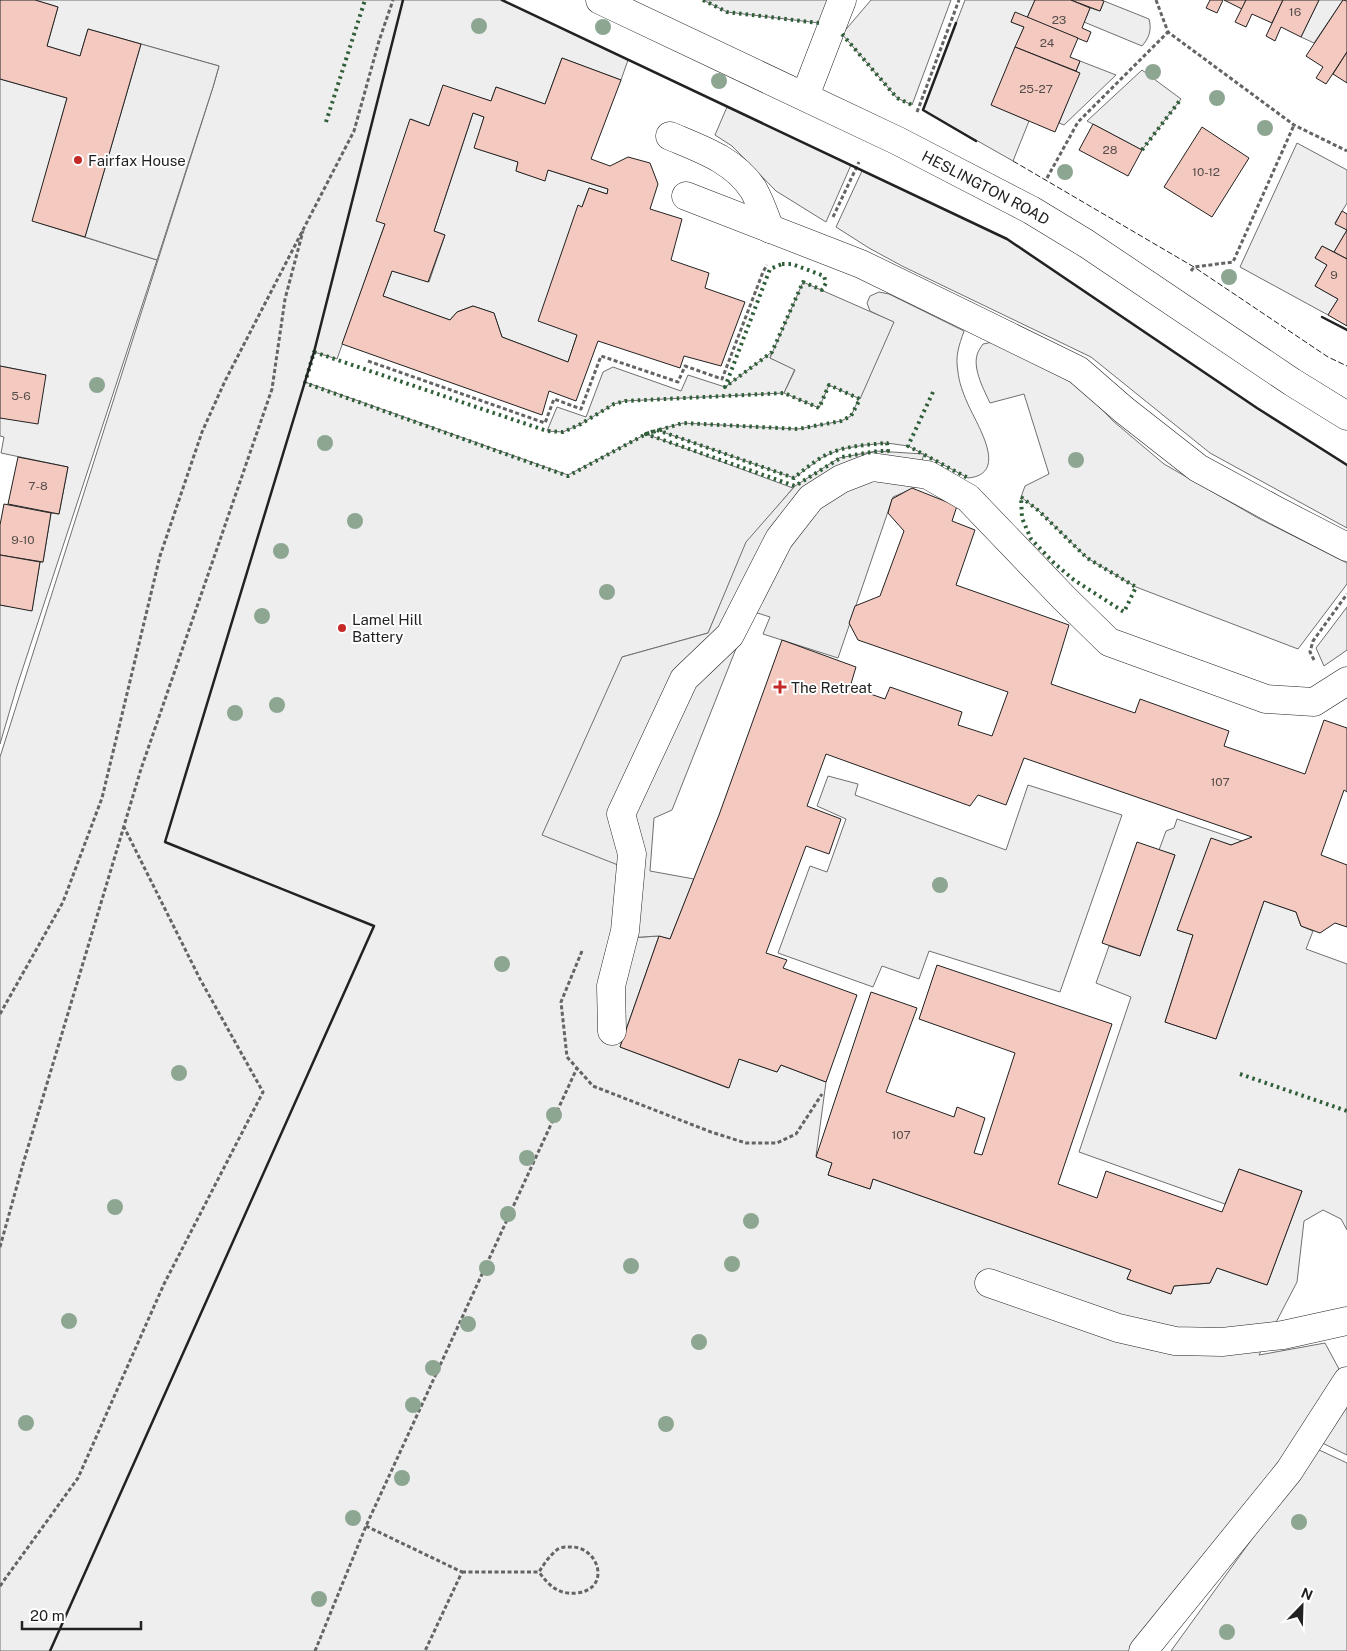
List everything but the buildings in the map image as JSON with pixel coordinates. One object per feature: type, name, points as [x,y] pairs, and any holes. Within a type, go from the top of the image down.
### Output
[{"type":"street","name":"HESLINGTON ROAD","points":[[600,0],[874,129],[1031,210],[1087,244],[1292,382],[1347,416]]},
{"type":"street","points":[[805,96],[842,0]]},
{"type":"street","points":[[670,136],[711,153],[737,169],[754,190],[770,228]]},
{"type":"street","points":[[686,196],[861,264],[1078,370],[1124,410],[1198,468],[1347,547]]},
{"type":"street","points":[[612,1031],[611,986],[625,932],[632,854],[621,814],[684,679],[730,635],[778,539],[811,498],[840,479],[872,467],[928,475],[968,498],[1109,642],[1266,699],[1314,702],[1341,685]]},
{"type":"street","points":[[989,1283],[1118,1328],[1175,1342],[1222,1342],[1283,1335],[1347,1321]]},
{"type":"street","points":[[1143,1651],[1289,1470],[1347,1381]]},
{"type":"path","points":[[0,1014],[63,902],[102,798],[160,556],[202,432],[225,381],[354,131],[379,41],[393,0]]},
{"type":"path","points":[[906,145],[959,0]]},
{"type":"path","points":[[1156,0],[1168,32],[1294,125],[1347,152]]},
{"type":"path","points":[[1051,170],[1078,122],[1168,32]]},
{"type":"path","points":[[1172,302],[1194,267],[1233,262],[1294,125]]},
{"type":"path","points":[[819,248],[874,129]]},
{"type":"path","points":[[0,1247],[141,769],[272,389],[285,299],[305,224]]},
{"type":"path","points":[[368,361],[544,423],[554,399],[581,409],[601,356],[678,382],[685,366],[722,379],[762,272],[771,262]]},
{"type":"path","points":[[1341,685],[1318,668],[1310,652],[1313,641],[1347,594]]},
{"type":"path","points":[[0,1586],[78,1478],[164,1284],[263,1092],[200,979],[124,826]]},
{"type":"path","points":[[583,947],[561,1002],[567,1057],[594,1086],[711,1132],[746,1143],[777,1143],[796,1134],[822,1094]]},
{"type":"path","points":[[315,1651],[366,1526],[577,1068]]},
{"type":"path","points":[[366,1526],[462,1572],[539,1572]]},
{"type":"path","points":[[572,1546],[587,1551],[594,1558],[598,1570],[598,1580],[592,1588],[580,1593],[567,1594],[555,1589],[546,1582],[539,1572],[547,1559],[560,1548],[572,1546]]},
{"type":"path","points":[[425,1651],[462,1572]]},
{"type":"shaded area","points":[[35,0],[502,0],[628,60],[621,80],[562,58],[545,104],[496,87],[491,101],[443,86],[429,126],[411,119],[385,224],[337,359],[314,352],[305,382],[568,475],[646,434],[793,488],[747,543],[708,633],[622,657],[623,867],[611,939],[659,936],[620,1047],[728,1088],[739,1059],[777,1072],[781,1065],[826,1082],[816,1156],[832,1163],[828,1175],[870,1189],[873,1179],[1131,1270],[1127,1279],[1171,1294],[1174,1286],[1210,1283],[1217,1268],[1267,1285],[1302,1191],[1239,1169],[1225,1204],[1079,1152],[1131,997],[1096,983],[1109,946],[1140,956],[1175,855],[1159,850],[1166,831],[1174,828],[1177,819],[1242,841],[1231,845],[1211,839],[1177,930],[1193,935],[1165,1022],[1216,1039],[1264,901],[1296,912],[1301,926],[1313,931],[1306,949],[1347,964],[1347,1230],[1341,1219],[1323,1210],[1304,1221],[1297,1282],[1259,1355],[1325,1343],[1339,1369],[1310,1437],[1137,1651],[0,1651],[0,757],[219,66],[88,29],[80,56],[47,46],[58,7]]},
{"type":"shaded area","points":[[703,0],[830,0],[819,23],[727,12]]},
{"type":"shaded area","points":[[871,0],[951,0],[912,105],[897,98],[842,34]]},
{"type":"shaded area","points":[[965,0],[1035,0],[1027,18],[1015,13],[1011,22],[1024,27],[992,105],[1029,121],[1013,161],[923,110]]},
{"type":"shaded area","points":[[1319,0],[1343,0],[1314,43],[1301,37]]},
{"type":"shaded area","points":[[1104,1],[1149,19],[1149,34],[1142,46],[1084,22],[1090,8],[1100,11]]},
{"type":"shaded area","points":[[141,44],[219,66],[157,260],[85,237]]},
{"type":"shaded area","points":[[1080,61],[1116,75],[1064,125],[1059,123],[1079,73],[1076,71]]},
{"type":"shaded area","points":[[1142,70],[1181,99],[1142,150],[1087,121]]},
{"type":"shaded area","points":[[0,79],[67,98],[33,221],[157,260],[17,686],[0,744],[0,605],[32,610],[40,562],[43,562],[51,513],[59,514],[68,467],[1,453],[4,437],[0,436],[0,418],[46,375],[0,366]]},
{"type":"shaded area","points":[[727,107],[851,165],[826,222],[776,191],[732,146],[715,135]]},
{"type":"shaded area","points":[[473,113],[484,117],[475,148],[518,162],[516,171],[544,180],[548,170],[608,189],[607,194],[589,188],[582,207],[577,335],[568,362],[502,337],[494,313],[473,306],[457,312],[450,320],[383,296],[392,271],[429,282],[445,235],[434,231]]},
{"type":"shaded area","points":[[1297,143],[1347,170],[1347,203],[1335,223],[1347,230],[1334,252],[1322,246],[1315,258],[1327,265],[1315,286],[1338,299],[1328,315],[1240,267]]},
{"type":"shaded area","points":[[862,171],[1007,239],[1257,408],[1347,465],[1347,528],[1210,453],[1091,357],[902,266],[836,227]]},
{"type":"shaded area","points":[[803,282],[894,322],[860,399],[829,385],[819,408],[784,393],[795,370],[770,358]]},
{"type":"shaded area","points":[[879,292],[889,294],[964,331],[958,351],[957,366],[959,380],[967,402],[987,446],[989,457],[987,467],[981,474],[968,478],[908,446],[887,443],[841,449],[821,458],[794,478],[657,430],[683,423],[798,429],[841,421],[851,416],[893,322],[870,311],[867,303],[870,296]]},
{"type":"shaded area","points":[[993,342],[1051,370],[1085,391],[1113,421],[1164,464],[1258,518],[1347,563],[1347,584],[1298,649],[1136,587],[1087,558],[1039,511],[1021,497],[1025,486],[1049,474],[1024,394],[990,403],[982,386],[976,367],[977,355],[983,344]]},
{"type":"shaded area","points":[[772,352],[770,358],[795,369],[784,393],[625,401],[614,404],[579,425],[563,432],[547,431],[557,407],[586,417],[603,372],[613,367],[681,391],[688,375],[725,387]]},
{"type":"shaded area","points":[[876,451],[924,454],[914,488],[893,497],[838,658],[763,634],[770,617],[751,611],[672,810],[654,818],[650,871],[694,879],[670,939],[658,936],[610,939],[623,867],[542,835],[622,657],[708,633],[746,542],[795,486],[839,458]]},
{"type":"shaded area","points":[[1347,607],[1347,650],[1324,666],[1316,648]]},
{"type":"shaded area","points":[[828,776],[858,784],[855,795],[1006,850],[1028,785],[1122,815],[1060,992],[929,951],[919,979],[882,966],[873,987],[778,953],[810,866],[827,872],[846,819],[817,806]]},
{"type":"shaded area","points":[[1347,1381],[1347,1455],[1310,1437]]},
{"type":"shaded area","points":[[1317,1449],[1347,1463],[1347,1651],[1171,1651]]},
{"type":"hedge","points":[[326,122],[365,0]]},
{"type":"hedge","points":[[703,0],[727,12],[819,23]]},
{"type":"hedge","points":[[842,34],[897,98],[912,105]]},
{"type":"hedge","points":[[1142,150],[1181,99]]},
{"type":"hedge","points":[[782,264],[792,264],[824,276],[826,283],[822,290],[803,282],[772,352],[725,387],[770,269],[782,264]]},
{"type":"hedge","points":[[314,352],[547,431],[563,432],[579,425],[614,404],[625,401],[784,393],[819,408],[829,385],[860,399],[851,416],[841,421],[798,429],[683,423],[646,434],[568,476],[305,383],[314,352]]},
{"type":"hedge","points":[[933,392],[908,446],[968,478]]},
{"type":"hedge","points":[[657,430],[794,478],[819,459],[835,451],[887,443],[888,451],[842,457],[795,486],[646,434],[657,430]]},
{"type":"hedge","points":[[1021,497],[1039,511],[1087,558],[1136,587],[1124,612],[1074,580],[1031,539],[1022,518],[1021,497]]},
{"type":"hedge","points":[[1240,1074],[1347,1111]]},
{"type":"fence","points":[[1013,161],[1194,267],[1328,357],[1347,366]]},
{"type":"wall","points":[[50,1651],[374,926],[165,842],[314,352],[403,0]]},
{"type":"wall","points":[[502,0],[1007,239],[1257,408],[1347,465]]},
{"type":"wall","points":[[956,23],[923,110],[976,141]]},
{"type":"wall","points":[[1322,317],[1347,330]]},
{"type":"place","name":"Fairfax House","points":[[78,160]]},
{"type":"place","name":"Lamel Hill Battery","points":[[342,628]]},
{"type":"place","name":"The Retreat","points":[[780,687]]}]
